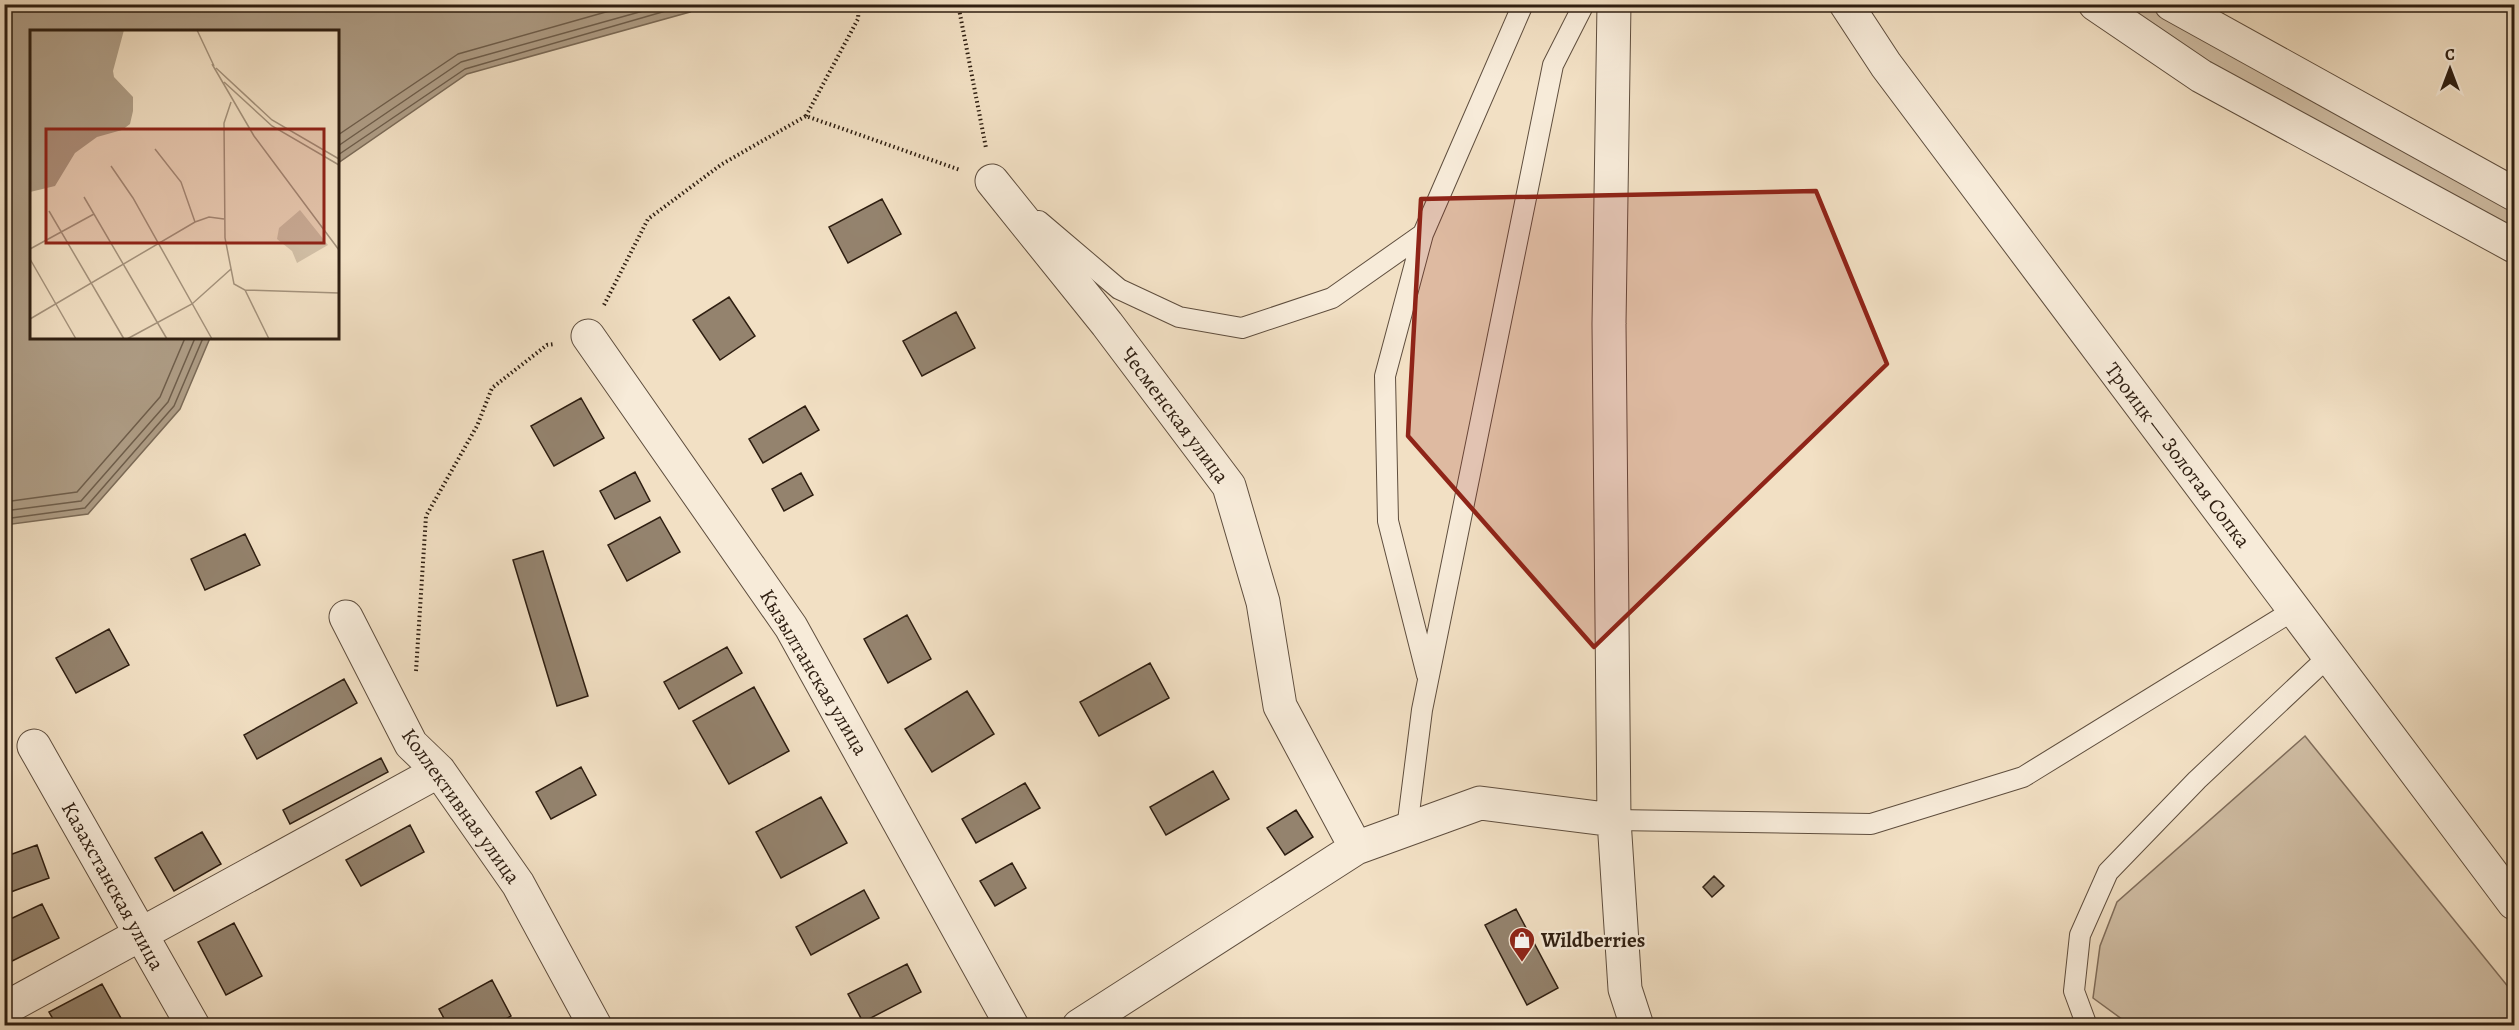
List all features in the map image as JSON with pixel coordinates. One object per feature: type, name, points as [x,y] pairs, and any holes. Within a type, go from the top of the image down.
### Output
[{"type":"street","points":[[1614,4],[1609,324],[1614,820],[1625,989],[1636,1026]]},
{"type":"street","name":"Троицк — Золотая Сопка","points":[[1846,4],[1886,65],[2514,903]]},
{"type":"street","points":[[2095,4],[2201,76],[2514,246]]},
{"type":"street","points":[[2171,4],[2514,194]]},
{"type":"street","name":"Чесменская улица","points":[[992,181],[1107,324],[1229,486],[1263,602],[1280,706],[1356,848]]},
{"type":"street","name":"Кызылтанская улица","points":[[588,336],[791,627],[1011,1026]]},
{"type":"street","name":"Коллективная улица","points":[[346,617],[411,744],[439,771],[518,884],[595,1026]]},
{"type":"street","name":"Казахстанская улица","points":[[34,746],[193,1026]]},
{"type":"street","points":[[4,1009],[139,933],[439,771]]},
{"type":"street","points":[[1079,1026],[1356,848],[1480,803],[1614,820]]},
{"type":"lane","points":[[1428,681],[1388,521],[1385,376],[1424,234],[1524,4]]},
{"type":"lane","points":[[1407,829],[1428,681],[1553,65],[1584,4]]},
{"type":"lane","points":[[992,181],[1119,289],[1179,317],[1242,328],[1332,298],[1424,234]]},
{"type":"lane","points":[[1614,820],[1871,824],[2023,777],[2294,610]]},
{"type":"lane","points":[[2087,1026],[2074,991],[2079,935],[2109,872],[2197,780],[2329,656]]},
{"type":"path","points":[[415,675],[426,516],[477,426],[492,388],[547,345],[588,336],[648,219],[722,164],[806,116],[858,19],[859,4]]},
{"type":"path","points":[[958,4],[992,181]]},
{"type":"path","points":[[806,116],[992,181]]},
{"type":"highlighted area","points":[[1816,191],[1887,364],[1594,647],[1408,436],[1421,199]]},
{"type":"shaded area","points":[[2111,5],[2151,5],[2232,55],[2514,208],[2514,232],[2226,75]]},
{"type":"shaded area","points":[[2305,736],[2514,994],[2514,1025],[2130,1025],[2093,998],[2100,946],[2117,902]]},
{"type":"water","points":[[5,4],[700,5],[690,12],[467,74],[339,162],[339,30],[30,30],[30,339],[210,339],[180,409],[88,514],[5,525]]},
{"type":"building","points":[[882,199],[901,234],[848,263],[829,227]]},
{"type":"building","points":[[729,297],[755,336],[720,360],[693,320]]},
{"type":"building","points":[[956,312],[975,348],[922,376],[903,341]]},
{"type":"building","points":[[581,398],[604,438],[554,466],[531,426]]},
{"type":"building","points":[[805,406],[819,430],[763,463],[749,439]]},
{"type":"building","points":[[635,472],[650,501],[615,519],[600,491]]},
{"type":"building","points":[[801,473],[813,495],[784,511],[772,489]]},
{"type":"building","points":[[660,517],[680,552],[627,581],[608,545]]},
{"type":"building","points":[[245,534],[260,565],[205,590],[191,559]]},
{"type":"building","points":[[543,551],[588,696],[557,706],[513,560]]},
{"type":"building","points":[[907,615],[931,659],[888,683],[864,639]]},
{"type":"building","points":[[109,629],[129,665],[76,693],[56,658]]},
{"type":"building","points":[[727,647],[742,673],[679,709],[664,682]]},
{"type":"building","points":[[1150,663],[1169,698],[1099,736],[1080,702]]},
{"type":"building","points":[[344,679],[357,703],[257,759],[244,735]]},
{"type":"building","points":[[754,687],[789,751],[729,784],[693,721]]},
{"type":"building","points":[[967,691],[994,734],[932,772],[905,729]]},
{"type":"building","points":[[381,758],[388,772],[290,824],[283,810]]},
{"type":"building","points":[[581,767],[596,795],[551,819],[536,792]]},
{"type":"building","points":[[1213,771],[1229,799],[1166,835],[1150,807]]},
{"type":"building","points":[[1025,783],[1040,808],[976,843],[962,819]]},
{"type":"building","points":[[821,797],[847,843],[781,878],[756,832]]},
{"type":"building","points":[[1296,810],[1313,837],[1285,855],[1267,828]]},
{"type":"building","points":[[410,825],[424,852],[361,886],[346,860]]},
{"type":"building","points":[[202,832],[221,864],[174,891],[155,858]]},
{"type":"building","points":[[37,845],[49,878],[8,893],[4,885],[4,857]]},
{"type":"building","points":[[1012,863],[1026,888],[995,906],[980,881]]},
{"type":"building","points":[[1714,876],[1724,886],[1712,897],[1703,887]]},
{"type":"building","points":[[864,890],[879,918],[811,955],[796,927]]},
{"type":"building","points":[[42,904],[59,938],[4,965],[4,922]]},
{"type":"building","points":[[1516,909],[1558,988],[1527,1005],[1485,925]]},
{"type":"building","points":[[234,923],[262,976],[226,995],[198,942]]},
{"type":"building","points":[[907,964],[921,992],[863,1022],[848,994]]},
{"type":"building","points":[[492,980],[511,1016],[493,1026],[448,1026],[439,1009]]},
{"type":"building","points":[[102,984],[122,1020],[111,1026],[57,1026],[49,1012]]},
{"type":"place","name":"Wildberries","points":[[1522,963]]}]
